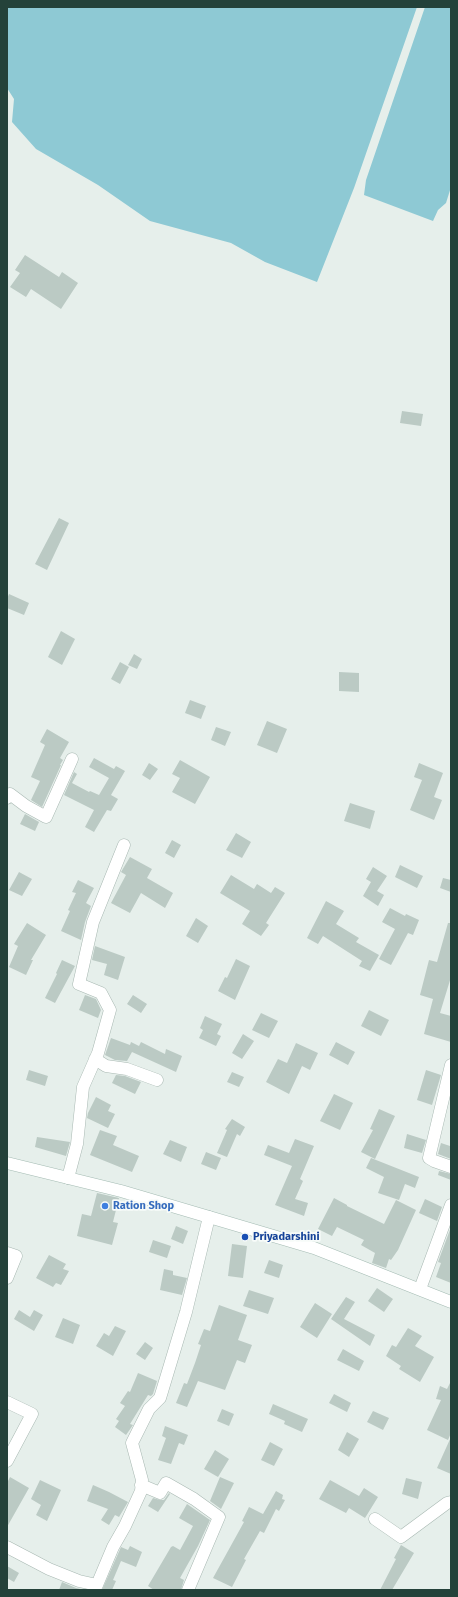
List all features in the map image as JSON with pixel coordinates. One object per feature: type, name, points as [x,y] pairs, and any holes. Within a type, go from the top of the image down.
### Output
[{"type":"street","points":[[7,798],[10,794],[26,806],[46,816],[72,759]]},
{"type":"street","points":[[68,1178],[77,1144],[84,1087],[95,1059],[110,1010],[101,993],[79,984],[93,922],[124,845]]},
{"type":"street","points":[[95,1059],[106,1066],[126,1069],[158,1080]]},
{"type":"street","points":[[451,1065],[429,1158],[451,1166]]},
{"type":"street","points":[[7,1163],[121,1191],[314,1248],[451,1302]]},
{"type":"street","points":[[420,1289],[451,1205]]},
{"type":"street","points":[[7,1547],[49,1569],[79,1581],[97,1584],[97,1586],[112,1547],[125,1526],[141,1491],[142,1480],[132,1443],[149,1409],[160,1398],[188,1305],[210,1217]]},
{"type":"street","points":[[7,1253],[16,1256],[7,1278]]},
{"type":"street","points":[[7,1402],[32,1414],[7,1461]]},
{"type":"street","points":[[142,1485],[160,1493],[166,1483],[194,1499],[219,1517],[188,1590]]},
{"type":"street","points":[[375,1519],[401,1537],[447,1503],[451,1502]]},
{"type":"water","points":[[7,7],[417,7],[354,188],[317,282],[265,262],[231,243],[150,221],[98,185],[36,149],[12,122],[14,99],[7,88]]},
{"type":"water","points":[[425,7],[451,7],[451,187],[446,203],[438,210],[433,221],[364,195],[366,180]]},
{"type":"building","points":[[25,255],[59,277],[62,272],[78,283],[61,309],[31,289],[26,297],[10,287],[20,273],[15,270]]},
{"type":"building","points":[[402,411],[423,414],[421,426],[400,423]]},
{"type":"building","points":[[59,518],[69,523],[47,570],[35,564]]},
{"type":"building","points":[[9,594],[29,603],[24,615],[7,608],[7,599]]},
{"type":"building","points":[[61,631],[75,639],[62,665],[48,657]]},
{"type":"building","points":[[134,654],[142,659],[137,669],[128,665]]},
{"type":"building","points":[[120,662],[129,667],[120,684],[111,679]]},
{"type":"building","points":[[339,672],[359,673],[359,692],[339,691]]},
{"type":"building","points":[[190,700],[206,706],[201,719],[185,713]]},
{"type":"building","points":[[267,721],[287,729],[277,753],[257,745]]},
{"type":"building","points":[[216,727],[231,732],[225,746],[211,740]]},
{"type":"building","points":[[47,729],[69,742],[60,758],[63,760],[42,807],[31,800],[40,781],[31,777],[45,745],[40,742]]},
{"type":"building","points":[[94,758],[114,769],[116,766],[125,771],[111,795],[118,799],[111,811],[107,810],[94,832],[85,827],[94,810],[64,795],[74,772],[77,774],[72,783],[89,792],[90,791],[99,795],[109,778],[89,767]]},
{"type":"building","points":[[180,760],[210,777],[195,804],[172,792],[180,778],[172,774]]},
{"type":"building","points":[[149,763],[158,769],[150,780],[142,775]]},
{"type":"building","points":[[419,763],[443,773],[434,797],[442,800],[434,820],[410,810],[422,780],[414,777]]},
{"type":"building","points":[[350,803],[375,811],[370,829],[344,821]]},
{"type":"building","points":[[25,814],[39,822],[35,831],[20,824]]},
{"type":"building","points":[[236,833],[251,842],[242,858],[226,850]]},
{"type":"building","points":[[172,840],[181,845],[174,858],[165,853]]},
{"type":"building","points":[[130,857],[152,869],[147,878],[173,893],[165,908],[141,893],[130,913],[111,903],[126,875],[121,872]]},
{"type":"building","points":[[400,865],[423,876],[417,888],[395,877]]},
{"type":"building","points":[[373,867],[387,876],[377,891],[384,895],[378,906],[363,896],[371,882],[366,879]]},
{"type":"building","points":[[19,872],[32,879],[22,896],[9,890]]},
{"type":"building","points":[[231,875],[254,889],[257,884],[271,893],[275,887],[285,893],[266,923],[269,925],[261,936],[242,924],[250,911],[220,893]]},
{"type":"building","points":[[443,878],[451,880],[451,892],[440,888]]},
{"type":"building","points":[[78,880],[94,888],[86,903],[91,906],[85,922],[81,940],[61,931],[76,893],[72,892]]},
{"type":"building","points":[[326,901],[344,911],[336,924],[359,938],[356,942],[379,955],[370,971],[359,966],[362,961],[323,936],[318,944],[307,938]]},
{"type":"building","points":[[390,908],[405,916],[406,914],[419,920],[413,935],[408,933],[391,965],[379,959],[395,929],[382,922]]},
{"type":"building","points":[[196,918],[208,926],[198,943],[186,936]]},
{"type":"building","points":[[27,923],[46,935],[31,960],[33,960],[26,975],[9,967],[18,946],[14,944]]},
{"type":"building","points":[[448,923],[451,923],[451,977],[440,1013],[451,1016],[451,1042],[424,1034],[433,999],[420,995],[429,960],[437,962]]},
{"type":"building","points":[[95,946],[125,957],[118,980],[104,975],[107,964],[92,960]]},
{"type":"building","points":[[236,959],[250,966],[235,1000],[218,991],[225,977],[227,978]]},
{"type":"building","points":[[62,960],[75,966],[55,1003],[45,998]]},
{"type":"building","points":[[85,995],[96,999],[101,1010],[98,1018],[79,1010]]},
{"type":"building","points":[[133,995],[147,1004],[141,1013],[127,1004]]},
{"type":"building","points":[[369,1010],[389,1020],[381,1036],[361,1026]]},
{"type":"building","points":[[261,1013],[278,1021],[269,1038],[252,1030]]},
{"type":"building","points":[[205,1016],[222,1024],[217,1034],[221,1036],[216,1046],[199,1038],[203,1030],[200,1028]]},
{"type":"building","points":[[243,1034],[254,1041],[242,1059],[232,1053]]},
{"type":"building","points":[[111,1038],[130,1045],[131,1042],[139,1046],[141,1042],[165,1054],[166,1049],[182,1056],[176,1072],[132,1052],[127,1061],[115,1060],[105,1055]]},
{"type":"building","points":[[336,1042],[355,1052],[348,1065],[329,1055]]},
{"type":"building","points":[[296,1043],[318,1053],[310,1070],[302,1066],[289,1094],[266,1082],[278,1059],[287,1063]]},
{"type":"building","points":[[29,1070],[48,1076],[45,1086],[26,1080]]},
{"type":"building","points":[[426,1070],[441,1075],[432,1105],[417,1100]]},
{"type":"building","points":[[232,1072],[244,1077],[239,1087],[227,1082]]},
{"type":"building","points":[[116,1075],[125,1076],[141,1082],[135,1094],[112,1083]]},
{"type":"building","points":[[334,1094],[353,1103],[340,1130],[320,1121]]},
{"type":"building","points":[[96,1097],[111,1105],[108,1111],[115,1114],[108,1128],[87,1118]]},
{"type":"building","points":[[379,1109],[395,1116],[375,1159],[361,1152],[373,1130],[370,1129]]},
{"type":"building","points":[[232,1119],[245,1127],[240,1136],[237,1134],[227,1157],[217,1153],[227,1130],[225,1129]]},
{"type":"building","points":[[100,1130],[117,1136],[113,1145],[139,1156],[132,1172],[90,1155]]},
{"type":"building","points":[[407,1134],[426,1140],[422,1153],[404,1148]]},
{"type":"building","points":[[37,1137],[70,1142],[66,1156],[35,1147]]},
{"type":"building","points":[[295,1139],[314,1146],[300,1179],[303,1181],[295,1199],[308,1203],[304,1216],[275,1205],[292,1166],[264,1155],[268,1145],[289,1153]]},
{"type":"building","points":[[170,1140],[187,1147],[181,1162],[163,1154]]},
{"type":"building","points":[[441,1143],[450,1146],[451,1143],[451,1159],[438,1154]]},
{"type":"building","points":[[206,1152],[221,1158],[216,1170],[201,1164]]},
{"type":"building","points":[[371,1158],[419,1177],[415,1188],[405,1184],[399,1200],[378,1193],[384,1177],[366,1168]]},
{"type":"building","points":[[439,1171],[451,1174],[451,1180],[438,1175]]},
{"type":"building","points":[[97,1193],[119,1198],[113,1222],[118,1223],[112,1245],[77,1236],[82,1214],[91,1216]]},
{"type":"building","points":[[334,1198],[384,1224],[396,1200],[416,1210],[398,1250],[391,1260],[389,1259],[386,1268],[372,1263],[375,1253],[361,1245],[364,1240],[337,1227],[332,1236],[318,1229]]},
{"type":"building","points":[[425,1199],[442,1207],[437,1221],[419,1213]]},
{"type":"building","points":[[176,1226],[188,1231],[183,1244],[171,1239]]},
{"type":"building","points":[[451,1227],[451,1283],[436,1277],[441,1263],[438,1262]]},
{"type":"building","points":[[153,1240],[171,1246],[167,1258],[149,1252]]},
{"type":"building","points":[[232,1244],[247,1246],[243,1278],[228,1276]]},
{"type":"building","points":[[49,1255],[66,1264],[63,1269],[69,1271],[61,1285],[56,1283],[53,1287],[36,1278]]},
{"type":"building","points":[[269,1260],[283,1265],[279,1278],[264,1273]]},
{"type":"building","points":[[164,1269],[173,1271],[173,1275],[187,1278],[182,1295],[160,1290]]},
{"type":"building","points":[[377,1288],[393,1299],[384,1312],[368,1301]]},
{"type":"building","points":[[249,1290],[274,1298],[268,1314],[243,1306]]},
{"type":"building","points":[[346,1297],[355,1302],[344,1319],[375,1335],[370,1346],[331,1319]]},
{"type":"building","points":[[315,1303],[332,1314],[317,1338],[300,1327]]},
{"type":"building","points":[[219,1305],[247,1315],[238,1340],[252,1345],[245,1363],[237,1360],[225,1390],[198,1381],[187,1407],[176,1403],[184,1383],[187,1384],[195,1363],[201,1345],[198,1344],[204,1329],[210,1331]]},
{"type":"building","points":[[19,1310],[30,1317],[34,1310],[43,1315],[34,1331],[14,1319]]},
{"type":"building","points":[[63,1318],[80,1325],[73,1344],[55,1337]]},
{"type":"building","points":[[115,1326],[126,1331],[113,1356],[96,1346],[104,1333],[109,1336]]},
{"type":"building","points":[[408,1328],[422,1336],[415,1346],[434,1357],[420,1382],[399,1369],[401,1366],[386,1356],[392,1345],[396,1347]]},
{"type":"building","points":[[145,1342],[153,1348],[145,1360],[136,1354]]},
{"type":"building","points":[[343,1349],[364,1361],[359,1371],[337,1360]]},
{"type":"building","points":[[138,1373],[157,1381],[153,1394],[151,1396],[148,1395],[130,1424],[133,1425],[126,1435],[115,1427],[119,1421],[116,1419],[125,1406],[120,1403],[128,1391],[130,1392]]},
{"type":"building","points":[[451,1381],[451,1433],[448,1440],[427,1430],[441,1400],[436,1399],[440,1386],[447,1389]]},
{"type":"building","points":[[334,1394],[351,1403],[347,1412],[329,1403]]},
{"type":"building","points":[[273,1404],[308,1419],[302,1432],[284,1424],[285,1421],[269,1414]]},
{"type":"building","points":[[222,1409],[234,1414],[229,1426],[217,1421]]},
{"type":"building","points":[[373,1411],[389,1418],[383,1430],[367,1422]]},
{"type":"building","points":[[165,1426],[188,1435],[184,1445],[179,1443],[171,1464],[158,1460],[166,1438],[162,1436]]},
{"type":"building","points":[[347,1432],[359,1439],[349,1457],[338,1450]]},
{"type":"building","points":[[451,1437],[451,1474],[437,1468]]},
{"type":"building","points":[[270,1442],[283,1449],[274,1466],[261,1460]]},
{"type":"building","points":[[215,1450],[229,1459],[218,1477],[204,1469]]},
{"type":"building","points":[[10,1477],[29,1488],[7,1527],[7,1483]]},
{"type":"building","points":[[220,1477],[234,1483],[221,1509],[210,1501]]},
{"type":"building","points":[[406,1478],[422,1482],[418,1499],[402,1494]]},
{"type":"building","points":[[40,1480],[61,1490],[47,1521],[36,1515],[41,1505],[31,1499]]},
{"type":"building","points":[[330,1480],[359,1496],[364,1488],[378,1497],[365,1518],[349,1508],[346,1513],[319,1499]]},
{"type":"building","points":[[93,1485],[128,1502],[119,1517],[115,1515],[109,1525],[101,1520],[108,1509],[87,1501]]},
{"type":"building","points":[[276,1491],[283,1495],[282,1499],[285,1500],[279,1511],[276,1509],[264,1533],[260,1531],[244,1559],[246,1560],[232,1587],[213,1578],[244,1522],[242,1521],[249,1507],[263,1514]]},
{"type":"building","points":[[169,1493],[170,1494],[158,1512],[148,1506],[153,1498],[164,1500]]},
{"type":"building","points":[[187,1504],[210,1520],[198,1546],[180,1578],[184,1580],[181,1590],[154,1590],[148,1586],[171,1547],[173,1546],[180,1550],[193,1526],[179,1518]]},
{"type":"building","points":[[401,1545],[414,1553],[392,1590],[380,1590],[396,1559],[394,1558]]},
{"type":"building","points":[[130,1546],[142,1552],[136,1567],[121,1561],[113,1580],[116,1581],[112,1590],[102,1590],[121,1547],[128,1550]]},
{"type":"building","points":[[7,1566],[19,1573],[14,1582],[7,1578]]},
{"type":"building","points":[[62,1582],[76,1588],[85,1590],[59,1590]]},
{"type":"place","name":"Ration Shop","points":[[105,1206]]},
{"type":"place","name":"Priyadarshini","points":[[245,1237]]}]
